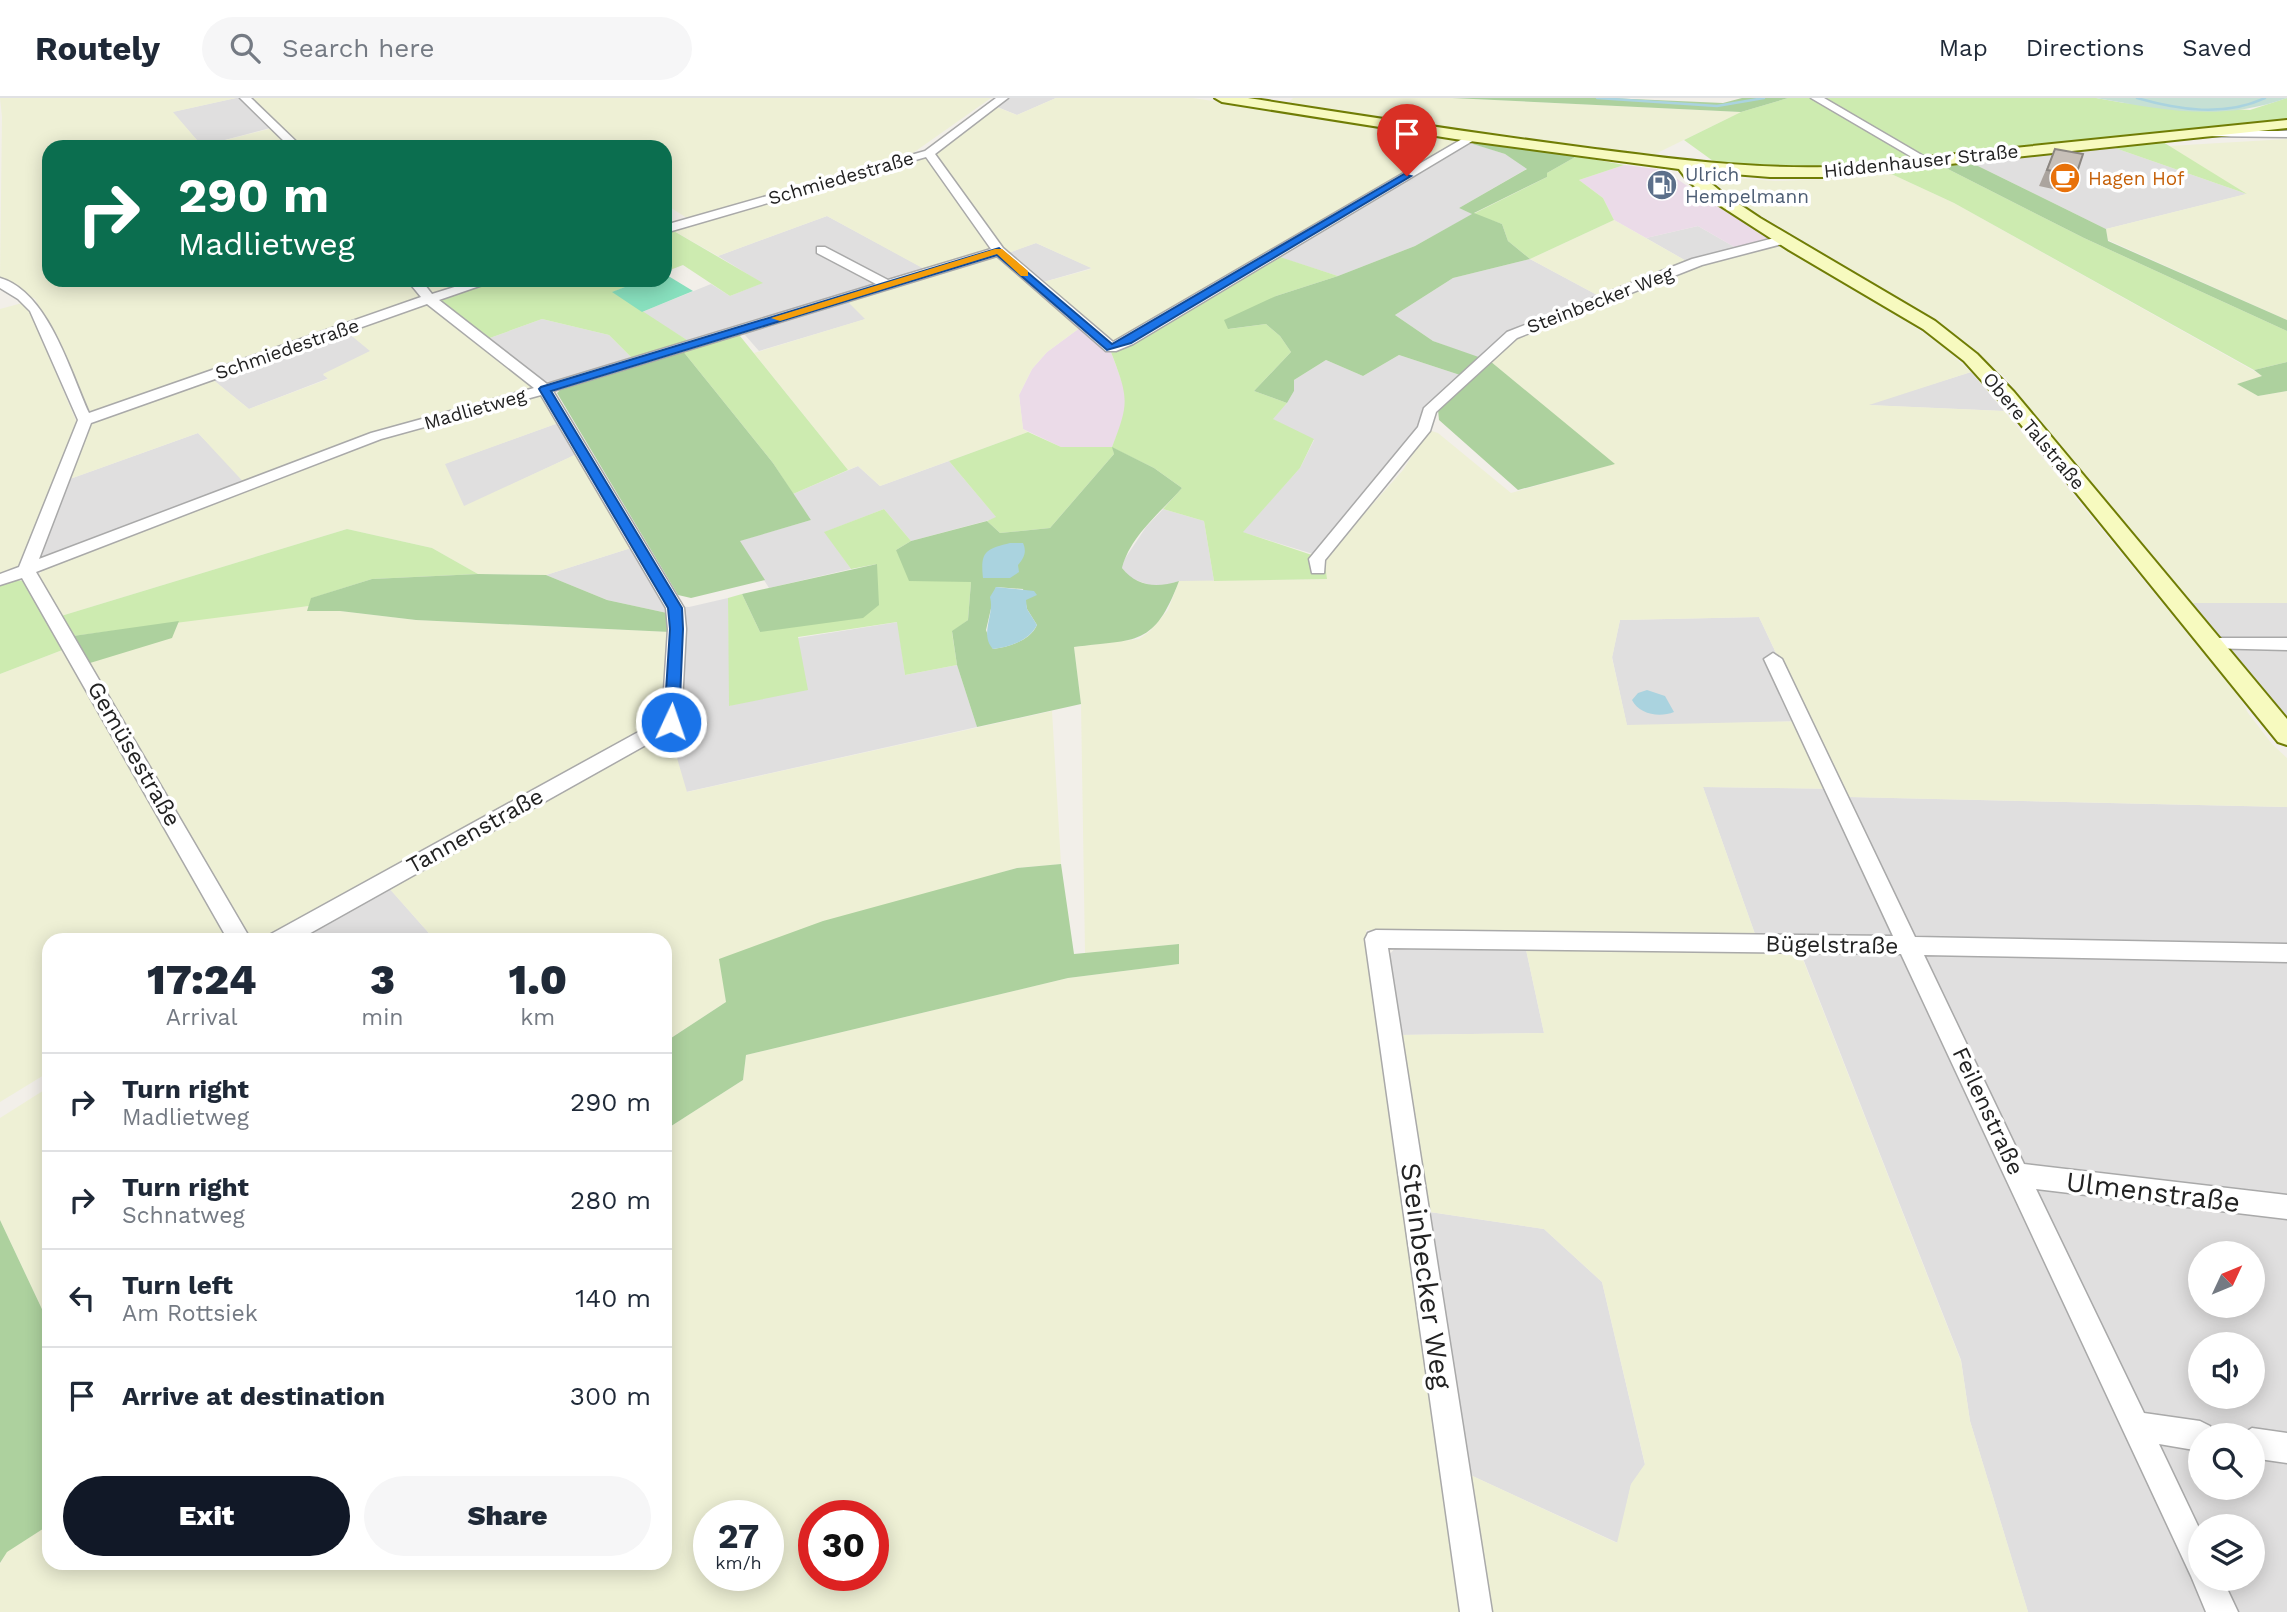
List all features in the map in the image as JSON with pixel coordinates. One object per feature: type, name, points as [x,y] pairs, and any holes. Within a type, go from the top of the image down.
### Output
[{"type":"main road","name":"Hiddenhauser Straße","points":[[1222,98],[1473,137],[1683,164],[1808,173],[2287,124]]},
{"type":"main road","name":"Obere Talstraße","points":[[1683,164],[1684,172],[1719,198],[1949,338],[1978,365],[2012,402],[2287,736]]},
{"type":"main road","name":"Obere Talstraße","points":[[1702,166],[1705,185],[1719,198]]},
{"type":"street","points":[[245,98],[285,140]]},
{"type":"street","name":"Schmiedestraße","points":[[672,227],[929,153],[1003,98]]},
{"type":"street","points":[[1816,98],[1926,161]]},
{"type":"street","points":[[2206,134],[2287,134]]},
{"type":"street","points":[[929,153],[999,251],[1111,348],[1128,341],[1473,137]]},
{"type":"street","name":"Steinbecker Weg","points":[[1318,569],[1317,559],[1425,428],[1429,411],[1512,335],[1697,262],[1786,239]]},
{"type":"street","points":[[821,250],[887,285]]},
{"type":"street","name":"Madlietweg","points":[[0,580],[376,436],[545,389],[999,251]]},
{"type":"street","points":[[0,282],[23,296],[36,310],[85,420],[26,570]]},
{"type":"street","points":[[420,287],[429,299],[545,389]]},
{"type":"street","name":"Schmiedestraße","points":[[85,420],[468,287]]},
{"type":"street","name":"Tannenstraße","points":[[292,933],[671,722],[677,629],[675,608],[545,389]]},
{"type":"street","name":"Gemüsestraße","points":[[26,570],[236,933]]},
{"type":"street","points":[[2211,644],[2287,644]]},
{"type":"street","name":"Feilenstraße","points":[[1773,659],[2019,1175],[2188,1539]]},
{"type":"street","name":"Steinbecker Weg","points":[[1376,939],[1476,1612]]},
{"type":"street","name":"Bügelstraße","points":[[1376,939],[2287,953]]},
{"type":"street","name":"Ulmenstraße","points":[[2019,1175],[2287,1207]]},
{"type":"street","points":[[2135,1426],[2188,1434]]},
{"type":"street","points":[[2265,1445],[2287,1448]]},
{"type":"street","points":[[2212,1591],[2222,1612]]},
{"type":"shaded area","points":[[246,98],[278,126],[225,140],[197,140],[172,112]]},
{"type":"shaded area","points":[[1006,98],[1056,98],[1017,115],[995,106]]},
{"type":"shaded area","points":[[1461,141],[1477,141],[1474,144],[1505,154],[1528,168],[1459,208],[1473,214],[1415,246],[1338,276],[1269,254]]},
{"type":"shaded area","points":[[2112,147],[2247,194],[2106,229],[1978,166],[1963,163]]},
{"type":"shaded area","points":[[1624,165],[1664,170],[1715,205],[1774,240],[1738,249],[1698,226],[1646,238],[1614,220],[1603,198],[1579,180]]},
{"type":"shaded area","points":[[827,216],[927,270],[843,296],[866,319],[759,351],[738,327],[690,342],[642,312],[711,284],[730,296],[762,283],[718,256]]},
{"type":"shaded area","points":[[1698,226],[1738,249],[1688,262],[1646,238]]},
{"type":"shaded area","points":[[1036,243],[1092,268],[1040,283],[1005,254]]},
{"type":"shaded area","points":[[1530,259],[1599,296],[1516,329],[1478,358],[1433,341],[1395,315],[1453,278]]},
{"type":"shaded area","points":[[542,319],[609,335],[633,359],[561,381],[544,382],[487,339]]},
{"type":"shaded area","points":[[1081,327],[1111,352],[1126,393],[1126,413],[1112,447],[1061,447],[1023,429],[1019,395],[1032,369],[1047,352]]},
{"type":"shaded area","points":[[343,328],[371,351],[323,375],[329,378],[249,409],[208,376]]},
{"type":"shaded area","points":[[1399,355],[1460,375],[1422,414],[1421,429],[1313,554],[1242,532],[1300,468],[1314,440],[1272,419],[1294,391],[1294,380],[1326,360],[1363,376]]},
{"type":"shaded area","points":[[1971,372],[2004,411],[1866,405]]},
{"type":"shaded area","points":[[561,422],[579,453],[464,507],[444,464]]},
{"type":"shaded area","points":[[198,433],[245,481],[40,558],[67,480]]},
{"type":"shaded area","points":[[949,461],[997,518],[911,541],[884,509],[825,532],[851,569],[769,588],[739,541],[811,520],[793,494],[858,466],[880,486]]},
{"type":"shaded area","points":[[1163,509],[1204,521],[1214,581],[1179,581],[1158,588],[1130,578],[1122,568],[1124,560],[1146,527]]},
{"type":"shaded area","points":[[634,547],[666,605],[689,607],[728,598],[730,706],[798,638],[898,622],[905,675],[957,665],[977,727],[686,792],[665,719],[667,613],[607,600],[546,575]]},
{"type":"shaded area","points":[[2186,603],[2287,603],[2287,721]]},
{"type":"shaded area","points":[[1759,617],[1808,721],[1627,726],[1612,657],[1620,620]]},
{"type":"shaded area","points":[[1703,787],[1845,789],[1849,797],[2287,807],[2287,1612],[2028,1612],[1970,1421],[1961,1360],[1795,938],[1756,937]]},
{"type":"shaded area","points":[[382,880],[429,933],[288,933]]},
{"type":"shaded area","points":[[1400,943],[1525,945],[1544,1033],[1399,1035],[1388,956]]},
{"type":"shaded area","points":[[1423,1211],[1544,1229],[1602,1282],[1645,1465],[1631,1485],[1618,1543],[1466,1473]]},
{"type":"green space","points":[[0,98],[236,98],[173,112],[197,140],[42,140],[42,287],[468,287],[429,303],[534,384],[561,422],[445,464],[464,506],[579,453],[634,547],[546,575],[478,574],[432,548],[347,529],[61,616],[38,575],[48,565],[249,488],[198,433],[67,480],[90,423],[211,378],[249,409],[328,379],[323,374],[370,351],[342,328],[92,412],[86,407],[35,299],[0,280]]},
{"type":"green space","points":[[246,98],[991,98],[913,153],[690,220],[672,208],[672,140],[226,140],[277,127]]},
{"type":"green space","points":[[1056,98],[1193,98],[1459,138],[1461,141],[1116,341],[1081,327],[1047,352],[1032,369],[1019,395],[1023,429],[1028,432],[880,486],[858,466],[848,470],[754,353],[865,319],[842,296],[926,270],[827,216],[718,256],[672,230],[918,157],[994,106],[1017,115]],"holes":[[[1036,243],[1091,268],[1040,283],[1006,254]]]},
{"type":"green space","points":[[1293,98],[1452,98],[1741,112],[1651,156],[1286,105]]},
{"type":"green space","points":[[1452,98],[1609,98],[1723,103],[1742,98],[1788,98],[1741,112]]},
{"type":"green space","points":[[1788,98],[1812,98],[1905,152],[1908,158],[1819,169],[1720,166],[1684,140],[1741,112]]},
{"type":"green space","points":[[1824,98],[2096,98],[2124,103],[2250,110],[2287,98],[2287,121],[1941,157],[1922,155]]},
{"type":"green space","points":[[2096,98],[2287,98],[2239,110],[2215,112],[2168,110]]},
{"type":"green space","points":[[2287,139],[2287,320],[2108,240],[2106,229],[2246,194],[2169,146]]},
{"type":"green space","points":[[1477,141],[1577,156],[1547,173],[1547,177],[1474,213],[1502,224],[1508,241],[1530,259],[1453,278],[1395,315],[1433,341],[1490,361],[1615,464],[1518,490],[1439,420],[1438,410],[1465,379],[1460,375],[1399,355],[1363,376],[1326,360],[1294,380],[1294,391],[1287,403],[1254,391],[1291,352],[1280,336],[1266,324],[1228,329],[1224,320],[1276,296],[1338,276],[1415,246],[1472,214],[1459,208],[1527,169],[1505,154],[1473,144]]},
{"type":"green space","points":[[2163,142],[2247,194],[2112,147]]},
{"type":"green space","points":[[1577,156],[1624,165],[1579,180],[1603,198],[1614,220],[1530,259],[1508,241],[1502,224],[1473,214],[1547,177],[1547,173]]},
{"type":"green space","points":[[1963,163],[1978,166],[2106,229],[2108,241],[2287,320],[2287,331],[2084,238],[1942,166]]},
{"type":"green space","points":[[1942,166],[2084,238],[2287,331],[2287,362],[2254,370],[1954,203],[1887,172]]},
{"type":"green space","points":[[1887,172],[1954,203],[2263,376],[2238,384],[2258,396],[2287,391],[2287,603],[2186,603],[2005,377],[1936,320],[1733,199],[1714,181],[1720,177],[1775,181],[1828,179]]},
{"type":"green space","points":[[1614,220],[1688,262],[1599,296],[1530,259]]},
{"type":"green space","points":[[672,230],[763,283],[730,296],[683,265],[672,269]]},
{"type":"green space","points":[[1782,245],[1940,344],[1971,372],[1869,405],[2004,411],[2238,695],[2272,744],[2287,758],[2287,807],[1849,797],[1845,789],[1703,787],[1756,937],[1366,930],[1465,1612],[0,1612],[0,1564],[6,1552],[42,1529],[42,1570],[672,1570],[672,1126],[743,1080],[746,1055],[1068,978],[1179,964],[1179,944],[1085,953],[1081,704],[1074,647],[1139,639],[1150,631],[1168,610],[1179,581],[1326,579],[1324,559],[1403,470],[1428,430],[1438,433],[1511,493],[1614,464],[1490,361],[1524,333],[1694,266]],"holes":[[[1759,617],[1808,721],[1627,725],[1612,658],[1620,620]]]},
{"type":"green space","points":[[1277,256],[1338,276],[1276,296],[1229,329],[1266,324],[1280,336],[1291,352],[1254,391],[1287,403],[1273,419],[1314,439],[1300,468],[1243,532],[1324,559],[1327,579],[1214,581],[1204,521],[1163,509],[1182,488],[1154,468],[1113,448],[1114,454],[1050,528],[1000,533],[987,521],[996,517],[949,461],[1028,432],[1061,447],[1112,447],[1122,420],[1125,400],[1111,352]]},
{"type":"green space","points":[[672,278],[693,291],[642,312],[612,292],[625,287],[672,287]]},
{"type":"green space","points":[[476,287],[626,287],[613,292],[690,342],[633,359],[609,335],[542,319],[487,339],[439,302],[441,298]]},
{"type":"green space","points":[[26,302],[77,423],[18,567],[0,576],[0,309]]},
{"type":"green space","points":[[734,334],[740,336],[848,470],[793,494],[773,463],[682,350]]},
{"type":"green space","points":[[682,350],[773,463],[811,520],[740,541],[765,580],[691,598],[678,595],[557,393],[563,387]]},
{"type":"green space","points":[[2287,362],[2287,391],[2258,396],[2237,384],[2262,376],[2254,370]]},
{"type":"green space","points":[[1112,447],[1154,468],[1182,488],[1139,535],[1122,568],[1134,579],[1148,584],[1163,585],[1179,581],[1170,602],[1161,618],[1141,636],[1113,643],[1074,647],[1081,704],[977,727],[957,665],[952,631],[968,620],[971,582],[909,581],[896,550],[911,541],[987,521],[1000,533],[1050,528],[1114,454]],"holes":[[[996,587],[1023,589],[1027,609],[1037,625],[1024,639],[993,649],[986,630]]]},
{"type":"green space","points":[[884,509],[911,541],[896,550],[971,582],[968,620],[952,632],[957,665],[905,675],[897,622],[798,637],[808,690],[729,706],[728,598],[742,594],[760,632],[877,564],[851,569],[824,532]]},
{"type":"green space","points":[[347,529],[432,548],[478,574],[372,579],[312,598],[309,606],[73,636],[61,616]]},
{"type":"green space","points":[[877,564],[879,605],[863,618],[760,632],[742,594]]},
{"type":"green space","points":[[478,574],[546,575],[607,600],[667,613],[670,632],[416,620],[340,611],[307,611],[311,598],[372,579]]},
{"type":"green space","points":[[12,580],[28,581],[65,649],[0,674],[0,584]]},
{"type":"green space","points":[[309,606],[308,611],[340,611],[416,620],[670,632],[665,719],[280,933],[42,933],[42,1076],[0,1102],[0,674],[65,649],[77,664],[90,663],[174,630],[179,621]]},
{"type":"green space","points":[[179,621],[172,638],[90,663],[73,636]]},
{"type":"green space","points":[[1052,711],[1061,864],[1016,868],[720,959],[726,1002],[672,1037],[672,933],[429,933],[387,886],[669,731],[687,792]]},
{"type":"green space","points":[[1061,864],[1074,954],[1179,944],[1179,964],[1068,978],[746,1055],[743,1080],[672,1126],[672,1037],[726,1002],[719,959],[823,921],[1017,868]]},
{"type":"green space","points":[[1525,945],[1798,947],[1961,1361],[1970,1421],[2028,1612],[1487,1612],[1466,1473],[1617,1543],[1631,1484],[1645,1464],[1602,1282],[1544,1229],[1423,1211],[1399,1035],[1544,1033]]},
{"type":"green space","points":[[42,1091],[42,1309],[0,1220],[0,1118]]},
{"type":"green space","points":[[0,1220],[42,1309],[42,1530],[7,1552],[0,1563]]},
{"type":"water","points":[[1010,543],[1023,543],[1025,549],[1018,565],[1019,572],[1010,578],[983,578],[986,553]]},
{"type":"water","points":[[996,587],[1034,591],[1037,595],[1026,600],[1027,609],[1037,625],[1024,639],[993,649],[987,631],[991,611],[990,597]]},
{"type":"water","points":[[1647,690],[1665,696],[1674,712],[1656,715],[1639,709],[1632,700],[1638,693]]},
{"type":"building","points":[[2055,149],[2083,154],[2076,175],[2047,170]]},
{"type":"waterway","points":[[1597,98],[1717,106],[1764,98]]},
{"type":"waterway","points":[[2137,98],[2201,110],[2234,108],[2265,98]]},
{"type":"slow traffic","points":[[776,318],[999,251],[1025,273]]},
{"type":"place","name":"Hagen Hof","points":[[2065,178]]},
{"type":"place","name":"Ulrich Hempelmann","points":[[1662,185]]},
{"type":"route","points":[[671,722],[677,629],[675,608],[545,389],[999,251],[1111,348],[1128,341],[1407,176]]}]
